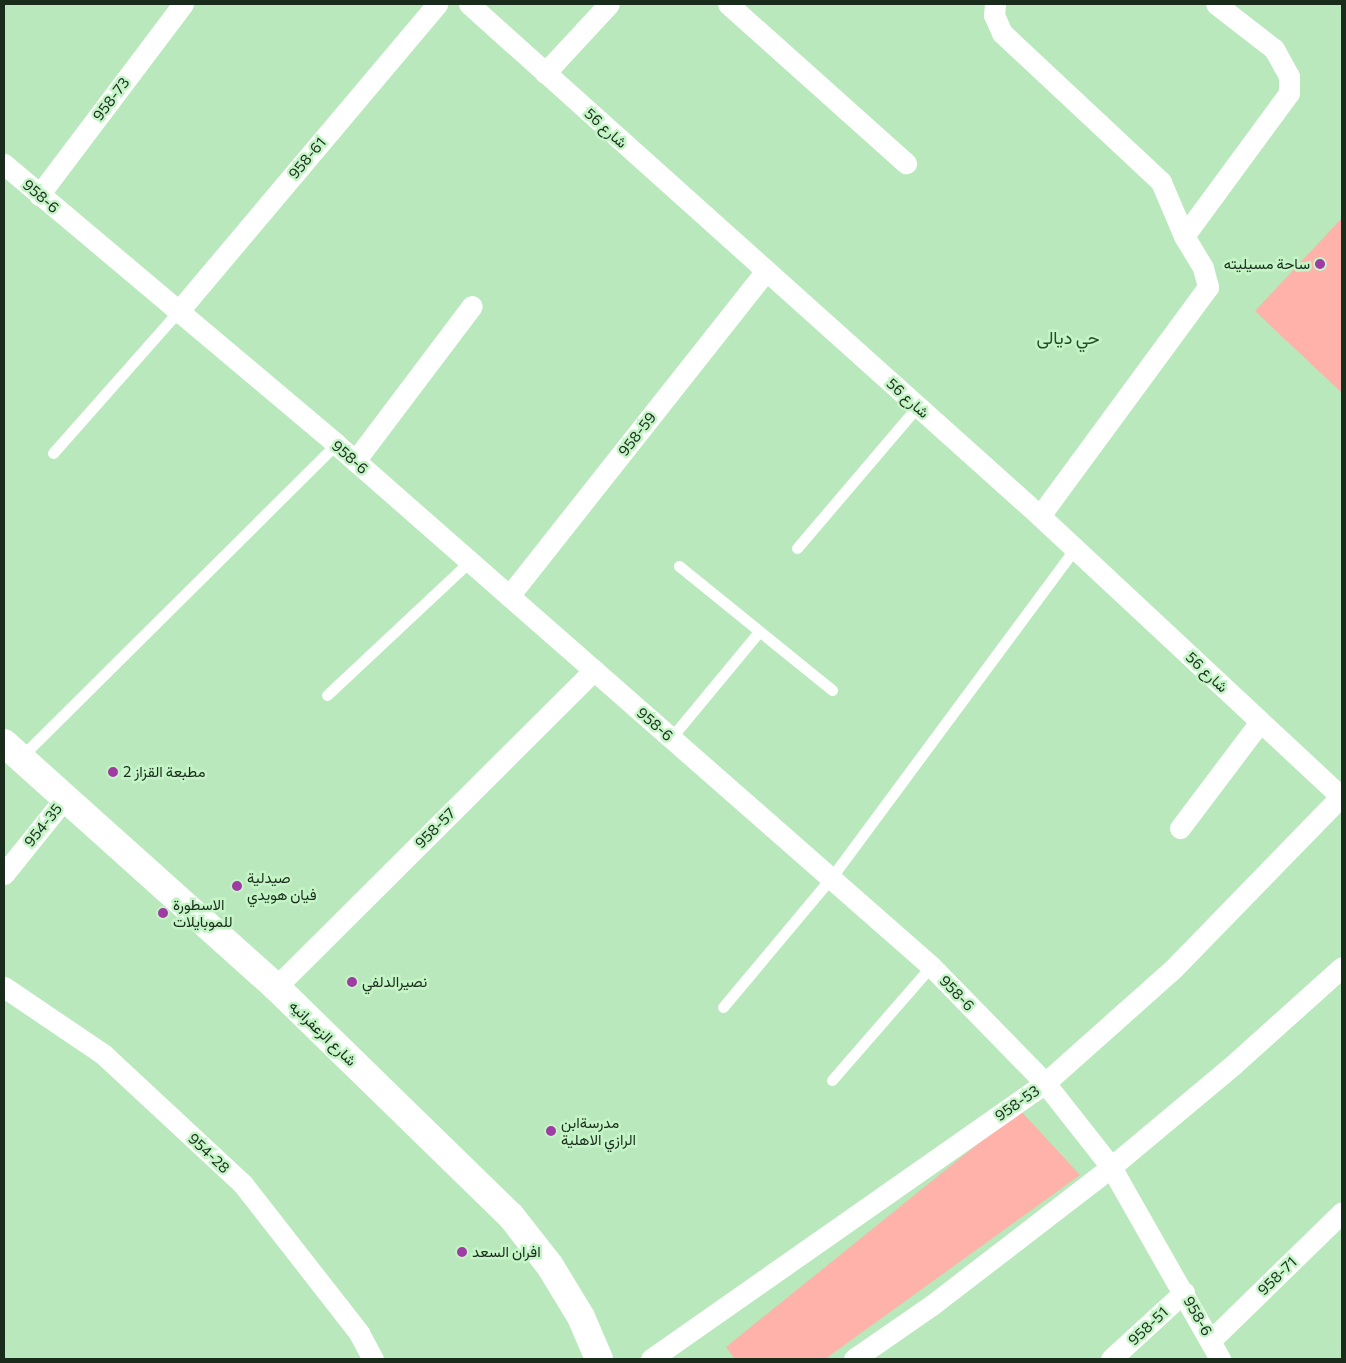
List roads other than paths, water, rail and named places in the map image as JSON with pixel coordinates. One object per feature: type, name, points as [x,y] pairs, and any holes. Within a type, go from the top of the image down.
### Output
[{"type":"street","name":"958-73","points":[[40,195],[183,4]]},
{"type":"street","name":"958-61","points":[[178,313],[437,4]]},
{"type":"street","name":"شارع 56","points":[[469,4],[765,272],[1040,516],[1342,796]]},
{"type":"street","points":[[545,73],[608,4]]},
{"type":"street","points":[[728,4],[906,163]]},
{"type":"street","points":[[995,4],[994,15],[1002,32],[1161,182],[1184,236],[1203,268],[1208,287],[1040,516]]},
{"type":"street","points":[[1184,236],[1289,93],[1289,76],[1274,49],[1216,4]]},
{"type":"street","name":"958-6","points":[[4,164],[178,313],[336,444],[931,966],[1045,1084],[1111,1167],[1216,1350]]},
{"type":"street","name":"958-59","points":[[509,596],[765,272]]},
{"type":"street","points":[[355,461],[472,306]]},
{"type":"street","name":"958-57","points":[[276,987],[594,670]]},
{"type":"street","points":[[1180,828],[1260,722]]},
{"type":"street","name":"شارع الزعفرانيه","points":[[12,751],[276,987],[511,1216],[550,1266],[581,1317],[599,1359]]},
{"type":"street","name":"958-53","points":[[651,1359],[1045,1084],[1173,968],[1342,796]]},
{"type":"street","name":"954-35","points":[[4,874],[64,799]]},
{"type":"street","points":[[854,1359],[932,1306],[1111,1167],[1234,1064],[1342,967]]},
{"type":"street","name":"954-28","points":[[4,987],[103,1054],[242,1183],[359,1333],[373,1359]]},
{"type":"street","name":"958-71","points":[[1216,1350],[1342,1212]]},
{"type":"street","name":"958-51","points":[[1112,1359],[1184,1292]]},
{"type":"lane","points":[[53,453],[178,313]]},
{"type":"lane","points":[[797,548],[918,406]]},
{"type":"lane","points":[[12,751],[336,444]]},
{"type":"lane","points":[[723,1007],[831,878],[1075,548]]},
{"type":"lane","points":[[327,695],[470,561]]},
{"type":"lane","points":[[678,566],[758,633],[832,690]]},
{"type":"lane","points":[[671,738],[758,633]]},
{"type":"lane","points":[[832,1080],[931,966]]},
{"type":"place","name":"ساحة مسيليته","points":[[1320,264]]},
{"type":"place","name":"مطبعة القزاز 2","points":[[113,772]]},
{"type":"place","name":"صيدلية فيان هويدي","points":[[237,886]]},
{"type":"place","name":"الاسطورة للموبايلات","points":[[163,913]]},
{"type":"place","name":"نصيرالدلفي","points":[[352,982]]},
{"type":"place","name":"مدرسةابن الرازي الاهلية","points":[[551,1131]]},
{"type":"place","name":"افران السعد","points":[[462,1252]]},
{"type":"district","name":"حي ديالى","points":[[1068,337]]}]
